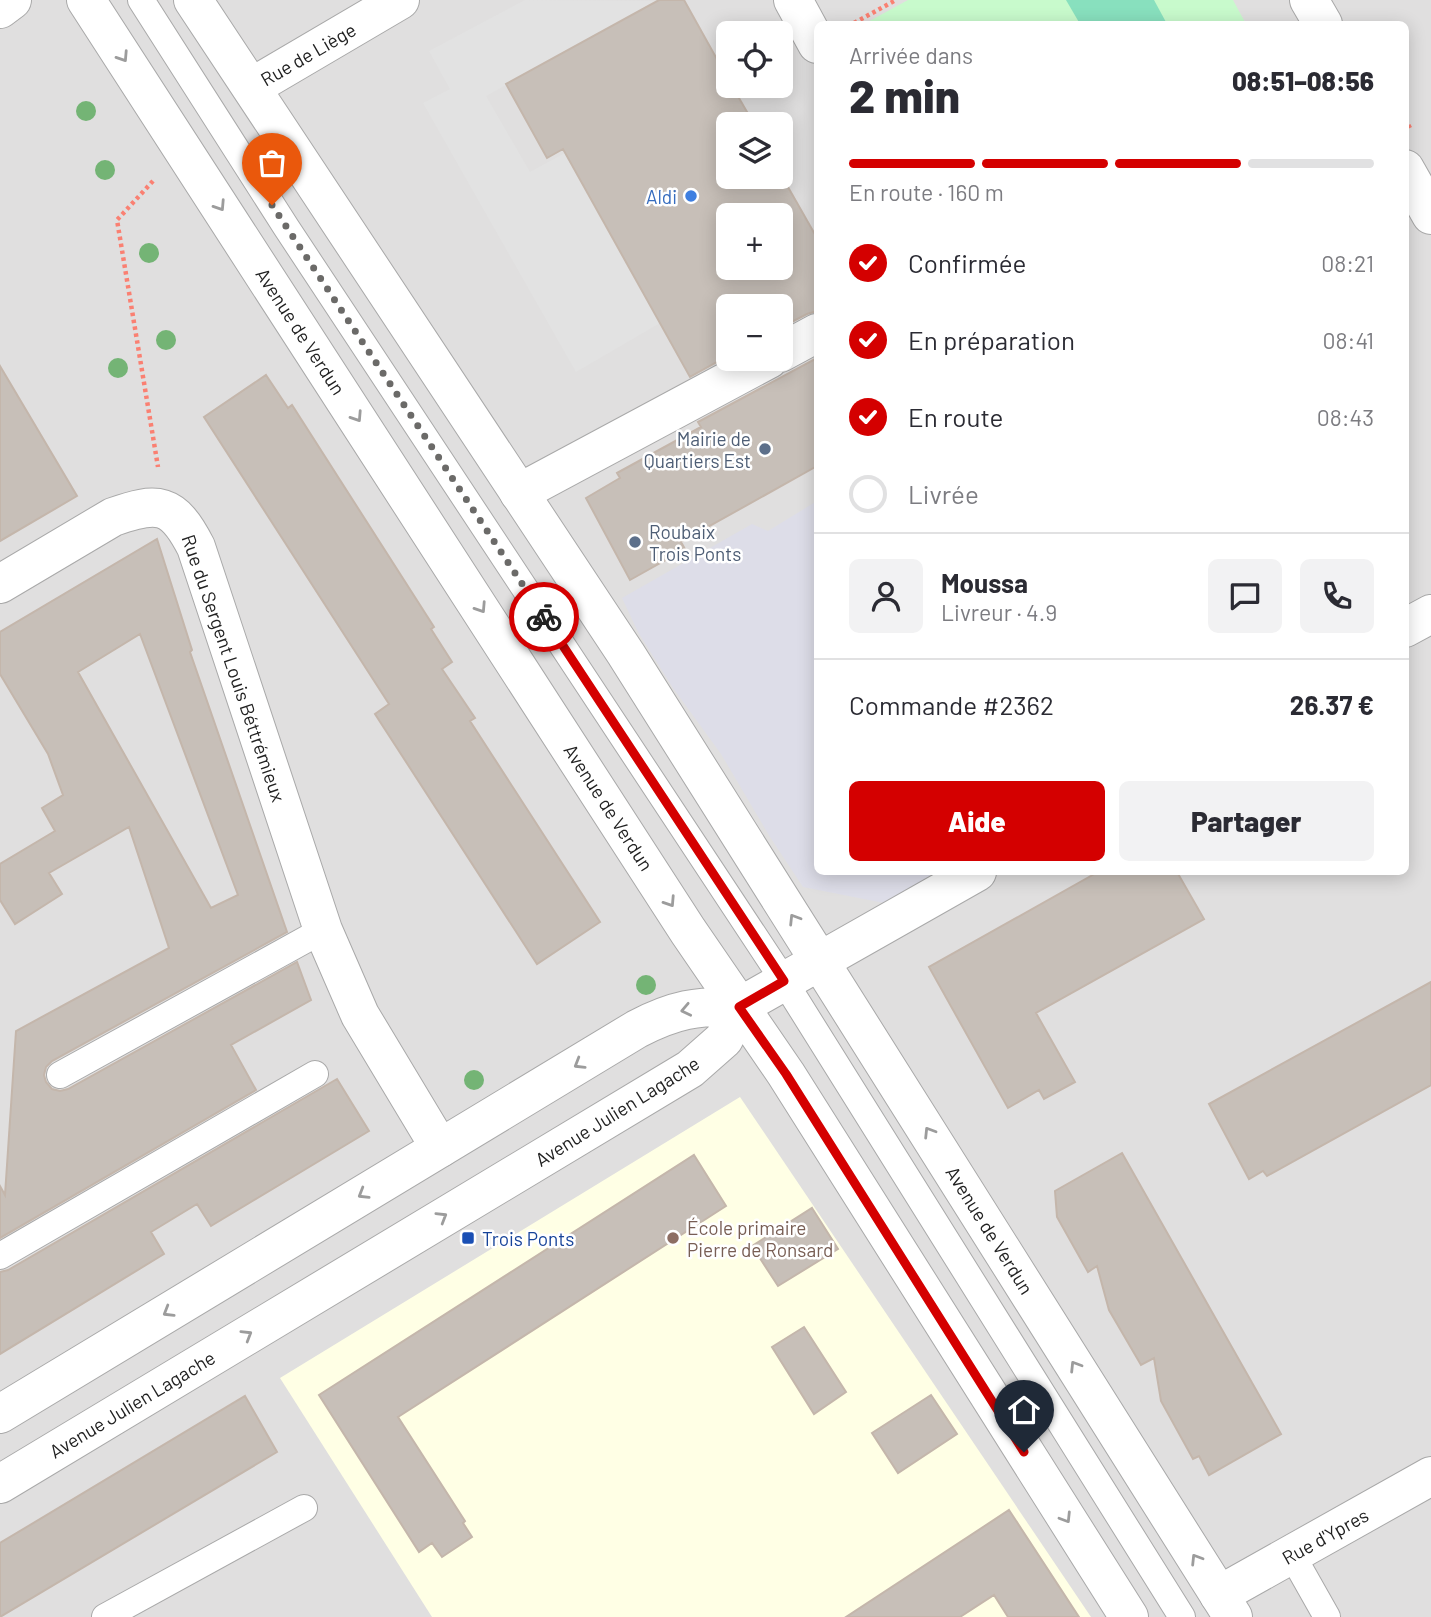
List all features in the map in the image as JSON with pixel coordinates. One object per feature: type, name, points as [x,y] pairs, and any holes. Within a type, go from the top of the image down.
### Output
[{"type":"street","points":[[0,9],[12,0]]},
{"type":"street","name":"Avenue de Verdun","points":[[86,0],[739,1007],[786,1074],[1129,1617]]},
{"type":"street","name":"Avenue de Verdun","points":[[193,0],[626,654],[1226,1606]]},
{"type":"street","name":"Rue de Liège","points":[[252,86],[400,0]]},
{"type":"street","points":[[793,0],[814,38]]},
{"type":"street","points":[[1309,0],[1321,21]]},
{"type":"street","points":[[1409,176],[1431,215]]},
{"type":"street","points":[[793,346],[814,335]]},
{"type":"street","points":[[519,493],[747,371]]},
{"type":"street","points":[[0,584],[113,517],[150,507],[164,509]]},
{"type":"street","name":"Rue du Sergent Louis Béttrémieux","points":[[164,509],[184,524],[196,547],[323,930],[360,1015],[440,1148]]},
{"type":"street","points":[[1409,626],[1431,614]]},
{"type":"street","points":[[0,1414],[663,1015],[704,1006],[739,1007],[972,875]]},
{"type":"street","name":"Avenue Julien Lagache","points":[[0,1484],[690,1069],[724,1039],[739,1007]]},
{"type":"street","name":"Rue d'Ypres","points":[[1226,1606],[1292,1555],[1431,1476]]},
{"type":"lane","points":[[141,0],[293,238],[784,981],[1182,1617]]},
{"type":"lane","points":[[60,1075],[323,930]]},
{"type":"lane","points":[[0,1256],[315,1074]]},
{"type":"lane","points":[[105,1617],[304,1508]]},
{"type":"lane","points":[[1292,1555],[1327,1617]]},
{"type":"path","points":[[858,21],[896,0]]},
{"type":"path","points":[[164,509],[117,219],[183,148]]},
{"type":"shaded area","points":[[0,0],[1431,0],[1431,1617],[0,1617]]},
{"type":"shaded area","points":[[525,0],[657,1],[486,96],[530,172],[565,153],[660,323],[576,372],[423,103],[450,89],[429,51]]},
{"type":"shaded area","points":[[814,503],[814,875],[932,875],[884,903],[803,887],[721,754],[673,688],[638,632],[622,598],[752,524],[768,531]]},
{"type":"shaded area","name":"École primaire Pierre de Ronsard","points":[[740,1097],[1091,1617],[432,1617],[280,1378]]},
{"type":"green space","points":[[908,0],[1233,0],[1244,21],[870,21]]},
{"type":"green space","points":[[1066,0],[1154,0],[1165,21],[1078,21]]},
{"type":"building","name":"Aldi","points":[[659,0],[684,0],[716,57],[716,98],[739,98],[747,112],[716,112],[716,189],[789,189],[814,233],[814,312],[793,321],[793,294],[716,294],[716,363],[690,377],[563,149],[547,158],[506,84]]},
{"type":"building","points":[[814,360],[814,468],[681,542],[685,549],[630,580],[586,498],[620,478],[617,473],[701,427],[698,422]]},
{"type":"building","points":[[0,366],[77,496],[0,541]]},
{"type":"building","points":[[266,375],[288,408],[292,405],[434,627],[431,629],[452,662],[442,669],[475,718],[470,721],[600,922],[537,964],[375,714],[389,704],[204,417]]},
{"type":"building","points":[[157,539],[192,650],[190,652],[287,932],[52,1061],[46,1067],[46,1082],[52,1089],[68,1089],[297,962],[311,1000],[231,1045],[256,1090],[0,1238],[0,1186],[5,1195],[16,1031],[169,948],[129,827],[49,873],[62,894],[15,924],[0,900],[0,864],[55,831],[42,808],[63,795],[48,754],[0,674],[0,632]],"holes":[[[140,634],[238,895],[211,908],[78,672]]]},
{"type":"building","points":[[1093,875],[1179,875],[1204,919],[1036,1013],[1075,1082],[1044,1099],[1039,1090],[1008,1108],[929,967]]},
{"type":"building","points":[[1431,982],[1431,1085],[1267,1176],[1263,1171],[1249,1179],[1209,1104]]},
{"type":"building","points":[[337,1079],[369,1131],[211,1226],[197,1204],[151,1232],[164,1254],[0,1354],[0,1272],[8,1270]]},
{"type":"building","points":[[1122,1153],[1281,1434],[1209,1475],[1199,1456],[1193,1459],[1161,1401],[1154,1358],[1141,1365],[1109,1310],[1097,1266],[1088,1272],[1057,1217],[1055,1191]]},
{"type":"building","points":[[694,1155],[726,1206],[398,1417],[465,1521],[463,1523],[472,1537],[442,1557],[432,1543],[419,1552],[319,1395]]},
{"type":"building","points":[[812,1208],[838,1249],[778,1286],[752,1246]]},
{"type":"building","points":[[804,1327],[846,1392],[814,1414],[772,1347]]},
{"type":"building","points":[[931,1395],[957,1434],[898,1473],[872,1433]]},
{"type":"building","points":[[245,1396],[277,1452],[0,1617],[0,1543]]},
{"type":"building","points":[[1009,1510],[1079,1617],[1008,1617],[994,1595],[960,1617],[846,1617]]},
{"type":"way so far","points":[[272,205],[544,617]]},
{"type":"place","name":"Aldi","points":[[691,196]]},
{"type":"place","name":"Mairie de Quartiers Est","points":[[765,449]]},
{"type":"place","name":"Roubaix Trois Ponts","points":[[635,542]]},
{"type":"place","name":"Trois Ponts","points":[[468,1238]]},
{"type":"place","name":"École primaire Pierre de Ronsard","points":[[673,1238]]},
{"type":"route","points":[[544,617],[784,981],[739,1007],[786,1074],[1024,1452]]}]
